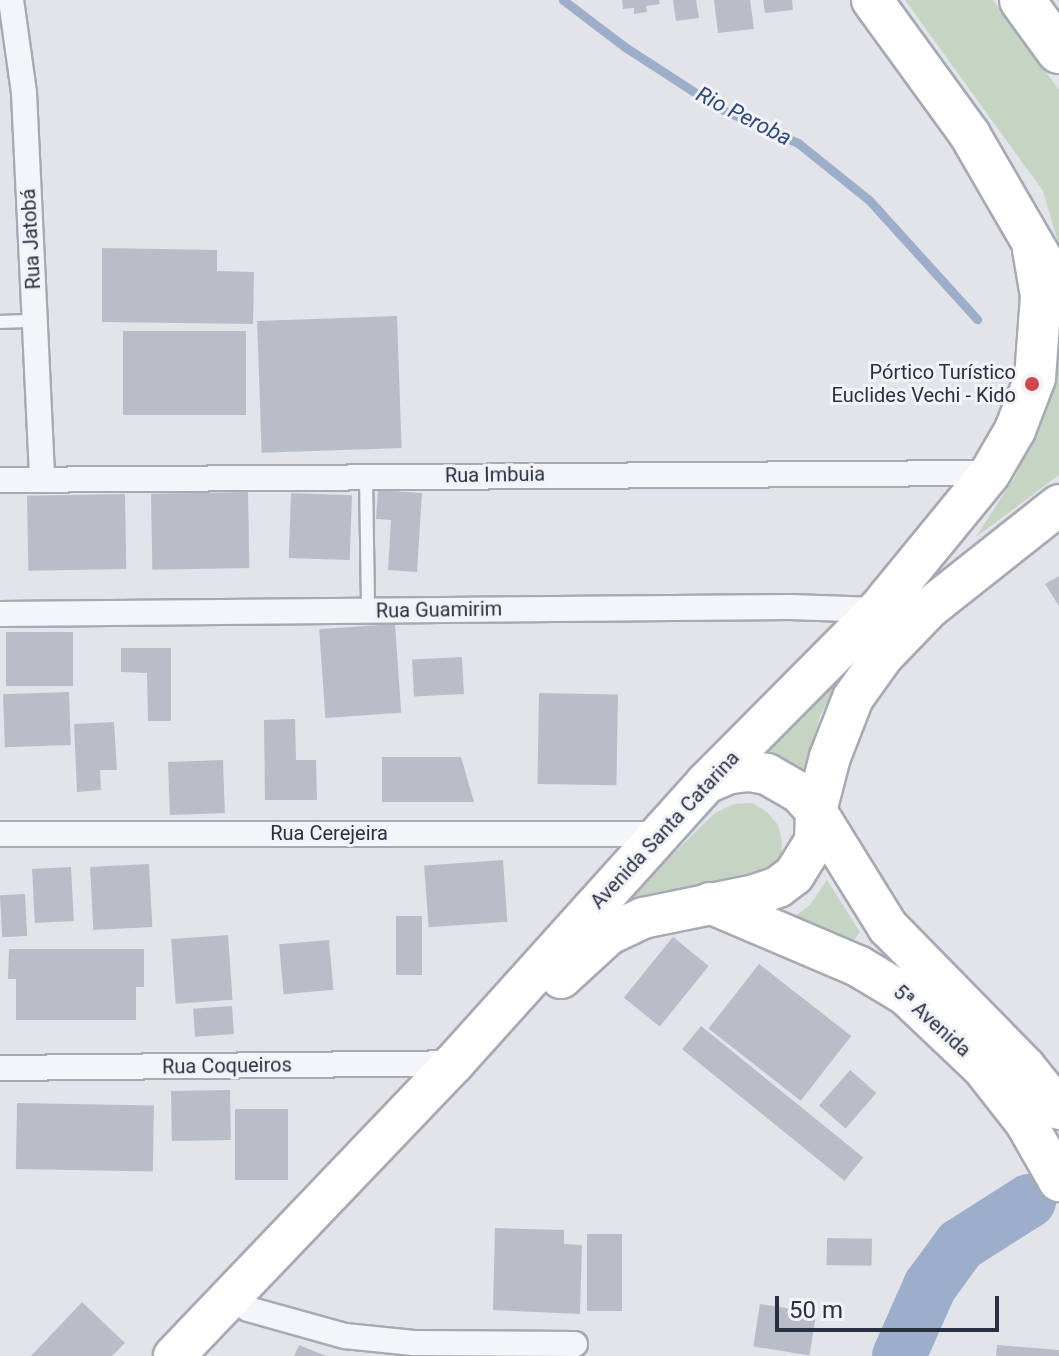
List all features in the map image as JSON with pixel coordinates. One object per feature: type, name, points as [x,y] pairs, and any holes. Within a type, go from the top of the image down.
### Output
[{"type":"highway","points":[[1022,0],[1059,51]]},
{"type":"main road","points":[[872,0],[970,135],[1033,249],[1059,285]]},
{"type":"main road","name":"Avenida Santa Catarina","points":[[174,1356],[454,1063],[706,783],[878,610],[990,473],[1015,430],[1039,360],[1041,296],[1033,249]]},
{"type":"main road","name":"Avenida Santa Catarina","points":[[204,1356],[571,966],[609,934],[643,918],[755,895],[778,887],[794,875],[815,841],[816,811],[830,757],[860,688],[883,656],[928,609],[1059,505]]},
{"type":"main road","points":[[1006,546],[1059,533]]},
{"type":"main road","name":"5ª Avenida","points":[[706,783],[730,773],[767,774],[800,793],[816,811],[863,892],[888,927],[1025,1067],[1059,1109]]},
{"type":"main road","name":"5ª Avenida","points":[[710,903],[858,966],[906,995],[982,1067],[1026,1123],[1059,1181]]},
{"type":"street","name":"Rua Jatobá","points":[[11,0],[24,93],[42,480]]},
{"type":"street","name":"Rua Imbuia","points":[[0,480],[990,473]]},
{"type":"street","name":"Rua Guamirim","points":[[0,614],[775,607],[878,610]]},
{"type":"street","name":"Rua Cerejeira","points":[[0,834],[658,834]]},
{"type":"street","name":"Rua Coqueiros","points":[[0,1068],[454,1063]]},
{"type":"street","points":[[248,1309],[345,1336],[414,1343],[575,1344]]},
{"type":"lane","points":[[0,322],[35,321]]},
{"type":"lane","points":[[366,477],[368,611]]},
{"type":"green space","points":[[905,0],[993,0],[1059,90],[1059,246],[1043,191]]},
{"type":"green space","points":[[1059,344],[1059,475],[976,537],[1016,475],[1048,395]]},
{"type":"green space","points":[[847,664],[820,716],[804,774],[752,759]]},
{"type":"green space","points":[[752,803],[767,812],[778,825],[782,842],[781,858],[766,873],[752,881],[622,904],[715,813],[734,804]]},
{"type":"green space","points":[[827,880],[860,932],[845,952],[782,926],[810,905]]},
{"type":"building","points":[[622,0],[659,0],[660,4],[646,6],[647,12],[634,14],[634,8],[623,9]]},
{"type":"building","points":[[673,0],[696,0],[699,18],[676,21]]},
{"type":"building","points":[[714,0],[750,0],[754,29],[718,33]]},
{"type":"building","points":[[763,0],[792,0],[793,10],[765,13]]},
{"type":"building","points":[[102,248],[217,250],[217,271],[254,272],[253,324],[102,322]]},
{"type":"building","points":[[397,316],[402,448],[262,453],[257,321]]},
{"type":"building","points":[[123,331],[246,331],[246,415],[123,415]]},
{"type":"building","points":[[378,490],[422,493],[417,572],[388,570],[391,520],[376,519]]},
{"type":"building","points":[[248,492],[249,568],[152,570],[151,494]]},
{"type":"building","points":[[291,493],[352,495],[350,560],[289,558]]},
{"type":"building","points":[[125,494],[126,569],[28,571],[27,496]]},
{"type":"building","points":[[1059,576],[1059,606],[1045,584]]},
{"type":"building","points":[[395,624],[401,713],[325,718],[319,629]]},
{"type":"building","points":[[6,632],[73,632],[73,686],[6,686]]},
{"type":"building","points":[[121,648],[171,648],[171,721],[148,721],[147,673],[121,672]]},
{"type":"building","points":[[462,657],[464,694],[414,697],[412,660]]},
{"type":"building","points":[[69,692],[71,745],[5,747],[3,694]]},
{"type":"building","points":[[539,693],[618,694],[616,785],[537,784]]},
{"type":"building","points":[[295,719],[296,760],[316,760],[317,800],[265,800],[264,720]]},
{"type":"building","points":[[114,722],[117,770],[100,770],[101,790],[77,792],[74,724]]},
{"type":"building","points":[[382,757],[461,757],[474,802],[382,802]]},
{"type":"building","points":[[223,760],[225,813],[170,815],[168,762]]},
{"type":"building","points":[[503,860],[507,922],[429,927],[424,866]]},
{"type":"building","points":[[149,864],[152,927],[93,930],[90,867]]},
{"type":"building","points":[[71,867],[74,921],[35,923],[32,869]]},
{"type":"building","points":[[25,894],[27,936],[2,937],[0,895]]},
{"type":"building","points":[[396,916],[422,916],[422,975],[396,975]]},
{"type":"building","points":[[228,935],[233,1000],[176,1004],[171,939]]},
{"type":"building","points":[[673,937],[709,966],[660,1027],[624,998]]},
{"type":"building","points":[[329,940],[333,990],[284,994],[279,944]]},
{"type":"building","points":[[9,949],[144,949],[144,987],[136,987],[136,1020],[16,1020],[16,979],[8,979]]},
{"type":"building","points":[[759,964],[851,1036],[801,1101],[709,1029]]},
{"type":"building","points":[[232,1006],[234,1034],[195,1037],[193,1009]]},
{"type":"building","points":[[701,1026],[863,1158],[845,1181],[682,1049]]},
{"type":"building","points":[[850,1070],[876,1093],[846,1128],[819,1105]]},
{"type":"building","points":[[230,1090],[231,1140],[172,1141],[171,1091]]},
{"type":"building","points":[[17,1103],[154,1105],[153,1171],[16,1169]]},
{"type":"building","points":[[235,1109],[288,1109],[288,1180],[235,1180]]},
{"type":"building","points":[[495,1228],[564,1230],[564,1244],[582,1245],[580,1314],[493,1310]]},
{"type":"building","points":[[587,1234],[622,1234],[622,1311],[587,1311]]},
{"type":"building","points":[[827,1238],[872,1239],[872,1266],[827,1265]]},
{"type":"building","points":[[82,1302],[125,1343],[112,1356],[31,1356]]},
{"type":"building","points":[[760,1304],[816,1313],[810,1355],[753,1346]]},
{"type":"building","points":[[299,1345],[326,1356],[294,1356]]},
{"type":"building","points":[[997,1345],[1059,1350],[1059,1356],[996,1356]]},
{"type":"waterway","name":"Rio Peroba","points":[[563,0],[625,47],[719,108],[798,143],[869,200],[977,319]]},
{"type":"waterway","name":"Rio Peroba","points":[[899,1356],[930,1286],[960,1245],[1029,1201]]},
{"type":"place","name":"Pórtico Turístico Euclides Vechi - Kido","points":[[1032,384]]}]
